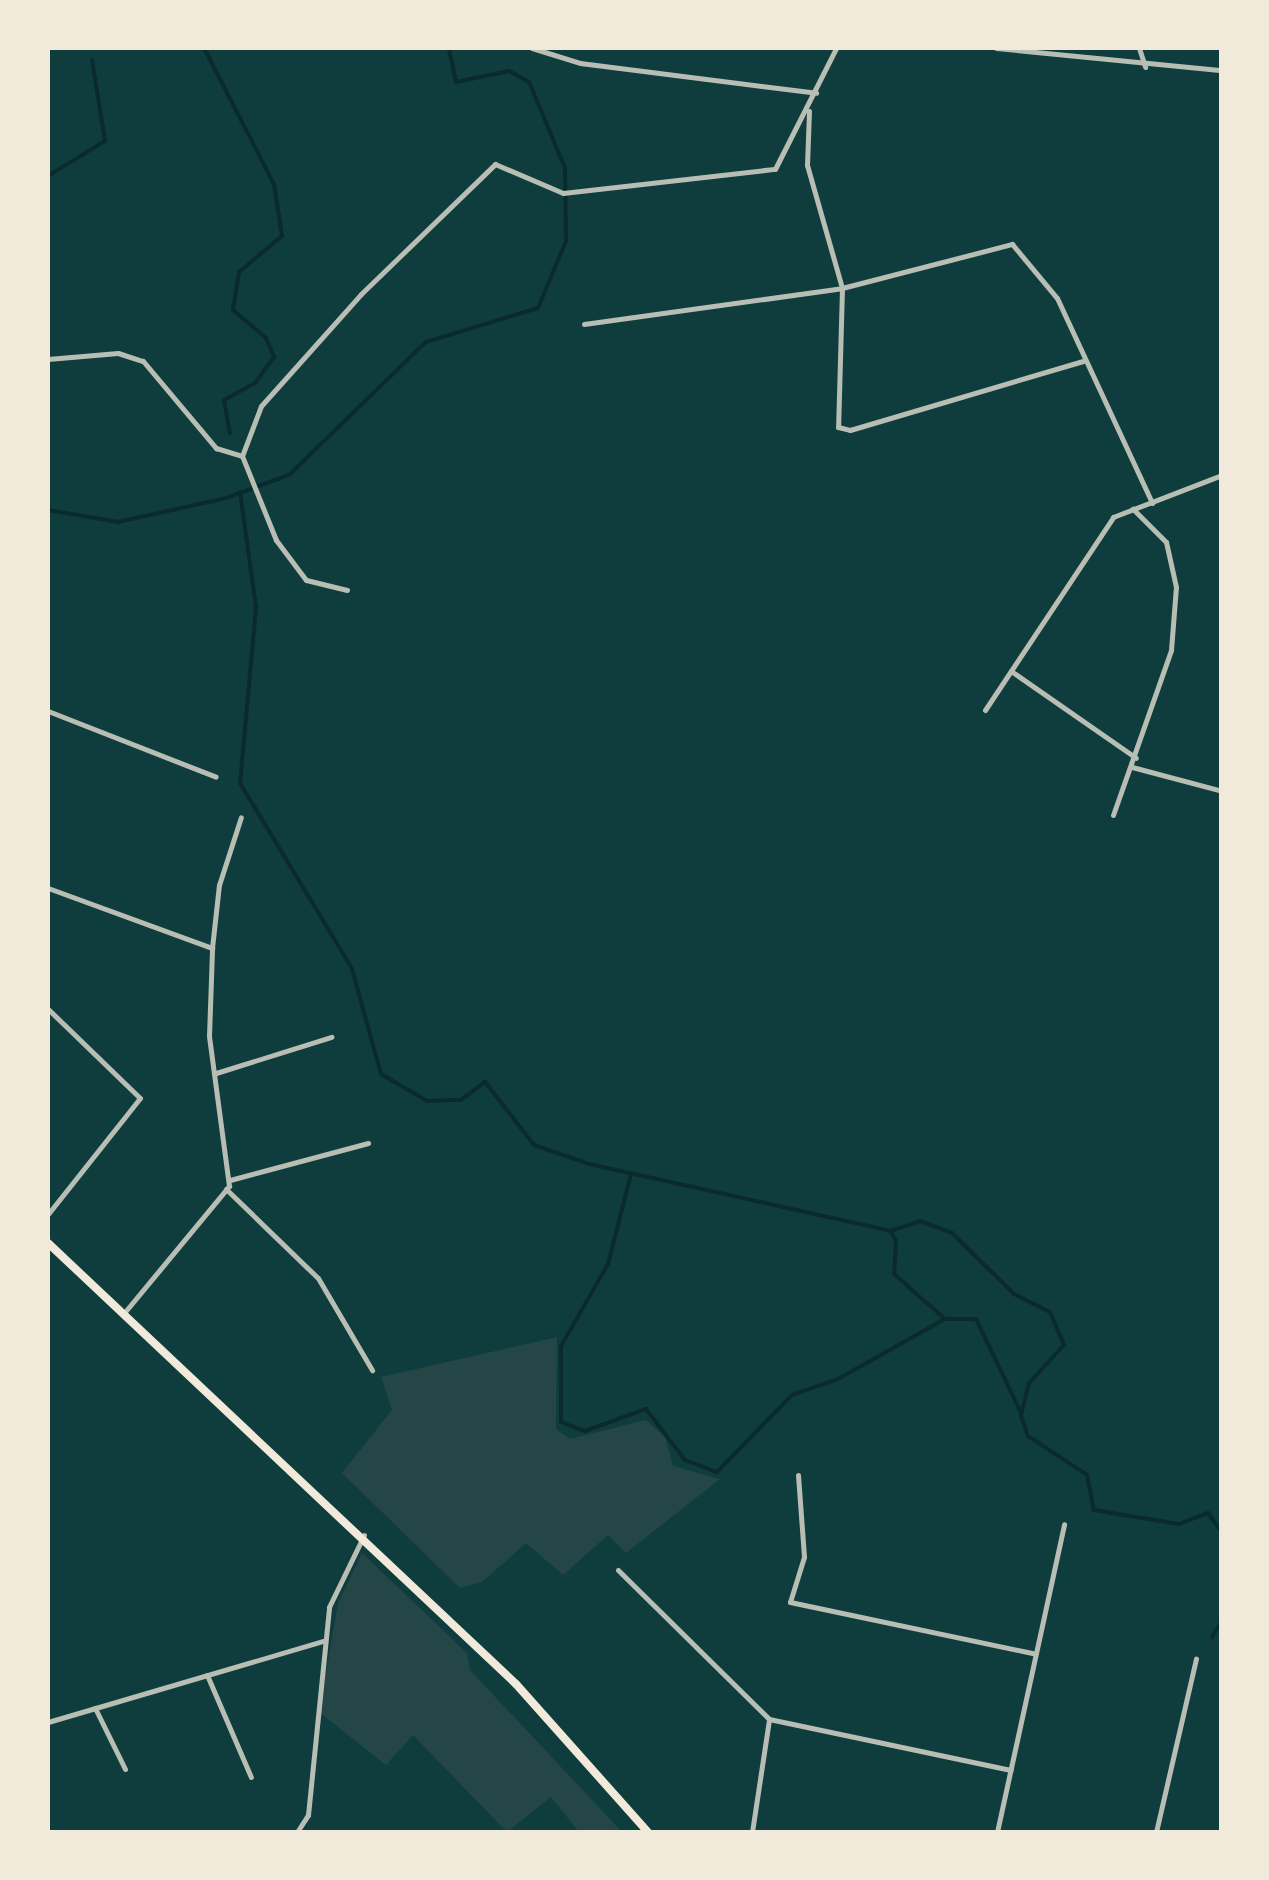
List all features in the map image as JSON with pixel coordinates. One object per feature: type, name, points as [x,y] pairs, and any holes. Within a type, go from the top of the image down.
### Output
[{"type":"main road","points":[[48,1242],[364,1534],[516,1684],[648,1832]]},
{"type":"street","points":[[532,48],[580,63],[816,94]]},
{"type":"street","points":[[346,590],[306,580],[276,540],[242,456],[261,406],[361,294],[495,164],[563,193],[775,169],[836,48]]},
{"type":"street","points":[[996,48],[1145,66],[1222,70]]},
{"type":"street","points":[[1060,48],[1062,56]]},
{"type":"street","points":[[1138,48],[1145,66]]},
{"type":"street","points":[[809,107],[807,166],[842,288],[838,428],[850,430],[1082,361]]},
{"type":"street","points":[[584,324],[842,288],[1012,244],[1057,298],[1082,361],[1152,503]]},
{"type":"street","points":[[48,359],[118,353],[143,360],[216,448],[242,456]]},
{"type":"street","points":[[985,710],[1112,517],[1222,474]]},
{"type":"street","points":[[1113,815],[1171,650],[1176,587],[1166,542],[1133,509]]},
{"type":"street","points":[[1011,670],[1136,758]]},
{"type":"street","points":[[48,710],[216,776]]},
{"type":"street","points":[[1132,767],[1222,790]]},
{"type":"street","points":[[124,1313],[226,1190],[230,1180],[209,1036],[219,885],[240,817]]},
{"type":"street","points":[[48,888],[212,948]]},
{"type":"street","points":[[48,1008],[140,1098],[48,1214]]},
{"type":"street","points":[[216,1073],[331,1037]]},
{"type":"street","points":[[230,1180],[368,1142]]},
{"type":"street","points":[[226,1190],[318,1278],[372,1370]]},
{"type":"street","points":[[798,1475],[804,1557],[790,1602],[1036,1654]]},
{"type":"street","points":[[997,1832],[1064,1524]]},
{"type":"street","points":[[297,1832],[308,1815],[328,1607],[364,1534]]},
{"type":"street","points":[[618,1570],[768,1719],[1011,1770]]},
{"type":"street","points":[[48,1722],[324,1641]]},
{"type":"street","points":[[1156,1832],[1196,1659]]},
{"type":"street","points":[[207,1675],[251,1777]]},
{"type":"street","points":[[95,1708],[126,1769]]},
{"type":"street","points":[[752,1832],[768,1719]]},
{"type":"shaded area","points":[[557,1337],[556,1429],[570,1439],[646,1420],[665,1437],[673,1466],[720,1479],[626,1553],[608,1535],[563,1575],[526,1543],[482,1582],[460,1588],[342,1473],[392,1410],[381,1377]]},
{"type":"shaded area","points":[[362,1553],[467,1653],[470,1670],[622,1832],[579,1832],[551,1797],[507,1832],[413,1735],[386,1765],[319,1712],[338,1603]]},
{"type":"waterway","points":[[204,48],[274,184],[282,236],[239,272],[233,310],[266,338],[274,357],[255,383],[224,400],[230,433]]},
{"type":"waterway","points":[[48,510],[118,522],[226,498],[289,475],[426,342],[538,308],[566,241],[565,168],[529,82],[509,71],[456,82],[449,48]]},
{"type":"waterway","points":[[48,176],[105,141],[92,60]]},
{"type":"waterway","points":[[240,492],[256,608],[240,783],[352,969],[381,1074],[427,1101],[461,1100],[485,1082],[534,1145],[589,1164],[890,1231],[920,1221],[951,1232],[1014,1294],[1050,1312],[1064,1345],[1029,1383],[1021,1416],[1028,1436],[1087,1475],[1094,1510],[1179,1524],[1208,1513],[1222,1532]]},
{"type":"waterway","points":[[631,1174],[608,1264],[561,1346],[561,1422],[585,1431],[646,1409],[685,1460],[717,1472],[792,1395],[838,1379],[945,1319],[976,1319],[1020,1411]]},
{"type":"waterway","points":[[890,1231],[896,1240],[894,1274],[945,1319]]},
{"type":"waterway","points":[[1212,1637],[1222,1621]]}]
